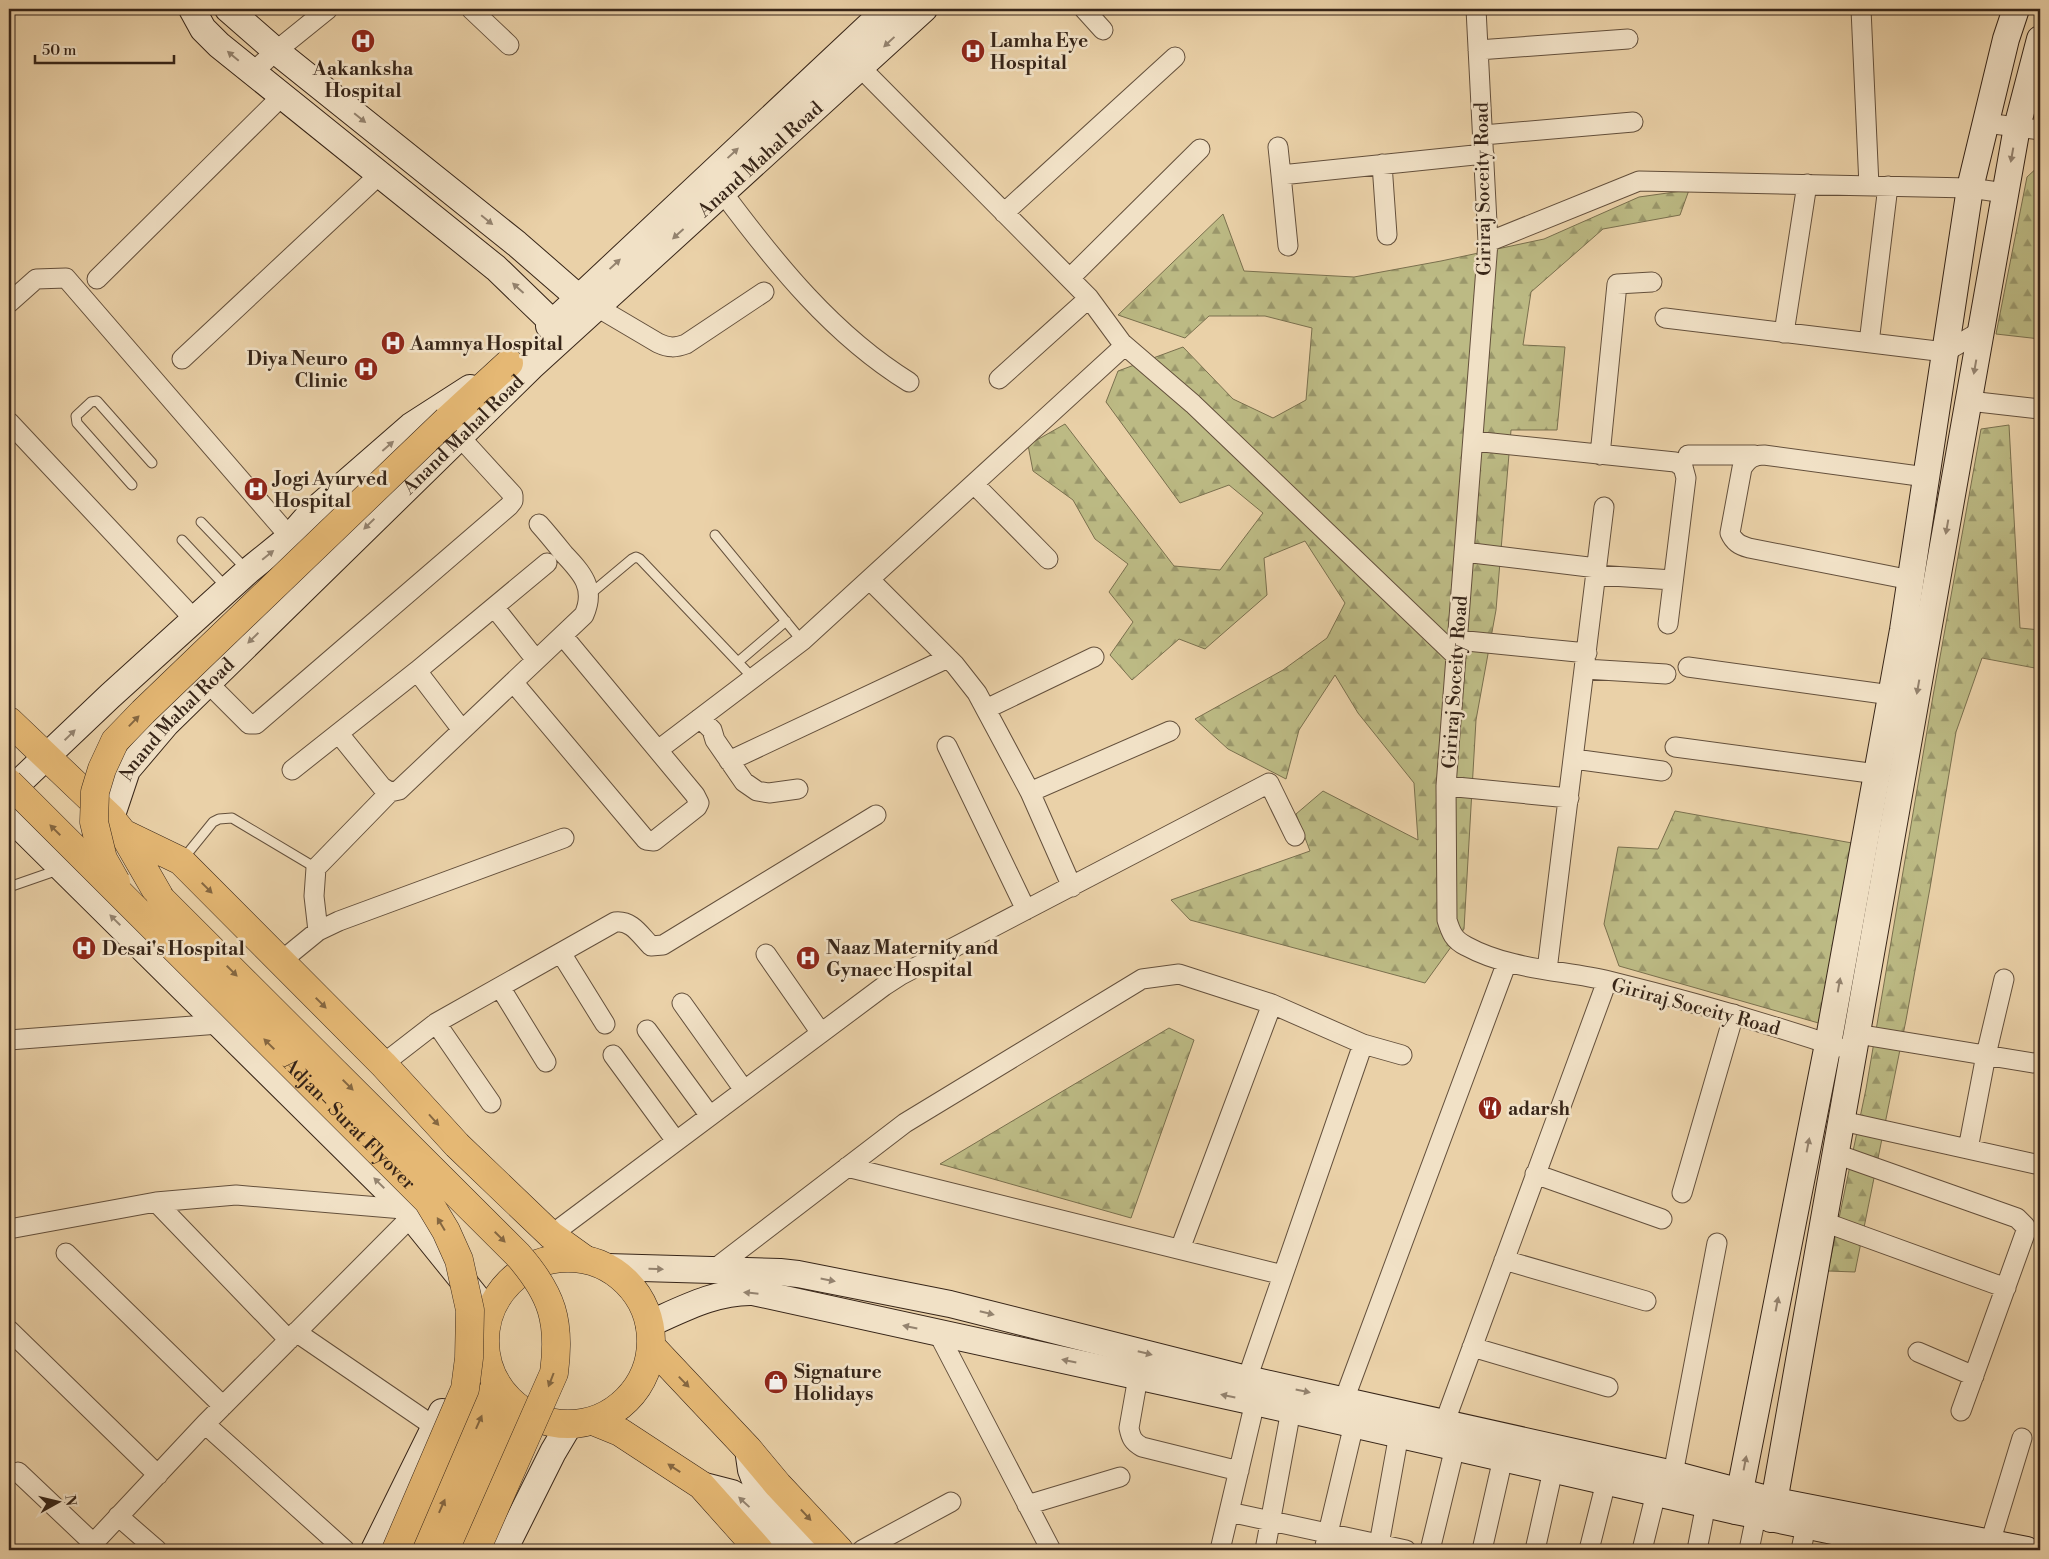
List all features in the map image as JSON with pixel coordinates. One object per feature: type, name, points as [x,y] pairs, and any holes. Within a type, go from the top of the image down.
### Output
[{"type":"main road","points":[[131,906],[103,859],[94,822],[95,792],[102,769],[115,741],[143,712],[453,428],[509,363]]},
{"type":"main road","points":[[9,721],[117,825],[181,861],[383,1064],[456,1145],[551,1234],[626,1282],[641,1301],[650,1335],[646,1371],[633,1393],[616,1410],[581,1423]]},
{"type":"main road","name":"Adjan- Surat Flyover","points":[[9,783],[428,1201],[446,1231],[459,1260],[470,1310],[465,1389],[396,1550]]},
{"type":"main road","name":"Adjan- Surat Flyover","points":[[117,825],[161,899],[518,1255],[544,1288],[554,1314],[557,1348],[554,1373],[476,1550]]},
{"type":"main road","points":[[595,1263],[558,1257],[535,1264],[514,1276],[498,1295],[489,1313],[484,1340],[487,1362],[496,1384],[514,1405],[530,1416],[549,1423],[581,1423],[620,1432],[701,1486],[759,1550]]},
{"type":"main road","points":[[650,1335],[778,1485],[839,1550]]},
{"type":"main road","points":[[448,1550],[496,1384]]},
{"type":"main road","points":[[422,1550],[473,1465],[514,1405]]},
{"type":"street","points":[[192,9],[203,28],[253,72],[496,268],[575,308],[668,348],[686,344],[764,292]]},
{"type":"street","points":[[228,9],[276,50],[517,244],[575,308]]},
{"type":"street","points":[[253,72],[276,50],[328,9]]},
{"type":"street","points":[[471,9],[509,45]]},
{"type":"street","name":"Anand Mahal Road","points":[[9,792],[47,758],[110,696],[248,571],[290,537],[310,514],[411,426],[509,363],[575,308],[723,193],[852,59],[887,9]]},
{"type":"street","name":"Anand Mahal Road","points":[[67,872],[117,825],[126,770],[166,724],[208,683],[453,428],[531,367],[575,308],[852,59],[924,9]]},
{"type":"street","points":[[1084,9],[1103,30]]},
{"type":"street","name":"Giriraj Soceity Road","points":[[1476,9],[1488,242],[1446,786],[1447,920],[1452,936],[1466,946],[1507,962],[1607,981],[1734,1014],[1828,1044],[1856,1043],[1986,1055],[2040,1064]]},
{"type":"street","points":[[1861,9],[1869,186]]},
{"type":"street","points":[[1749,1550],[1828,1044],[1911,580],[1970,188],[2006,39],[2016,9]]},
{"type":"street","points":[[1478,50],[1628,39]]},
{"type":"street","points":[[1756,1508],[1824,1222],[2005,193],[2029,129],[2040,40]]},
{"type":"street","points":[[1004,213],[1175,57]]},
{"type":"street","points":[[852,59],[1089,298],[1122,344],[1193,404],[1457,648],[1586,661],[1666,674]]},
{"type":"street","points":[[97,279],[282,96]]},
{"type":"street","points":[[1482,135],[1633,122]]},
{"type":"street","points":[[1986,123],[2029,129]]},
{"type":"street","points":[[1278,147],[1288,246]]},
{"type":"street","points":[[1070,278],[1200,149]]},
{"type":"street","points":[[1281,175],[1484,154]]},
{"type":"street","points":[[1382,164],[1387,235]]},
{"type":"street","points":[[182,359],[379,175]]},
{"type":"street","points":[[1488,242],[1639,181],[1970,188],[2005,193]]},
{"type":"street","points":[[1784,333],[1807,184]]},
{"type":"street","points":[[1869,343],[1888,186]]},
{"type":"street","points":[[723,193],[760,243],[797,287],[861,348],[909,382]]},
{"type":"street","points":[[9,303],[36,279],[66,278],[290,537]]},
{"type":"street","points":[[1600,455],[1617,284],[1652,282]]},
{"type":"street","points":[[998,379],[1089,298]]},
{"type":"street","points":[[1665,318],[1945,352],[1981,331]]},
{"type":"street","points":[[658,750],[802,641],[1121,349],[1122,344]]},
{"type":"street","points":[[1969,401],[2040,409]]},
{"type":"street","points":[[9,422],[195,620]]},
{"type":"street","points":[[208,683],[249,724],[256,724],[510,506],[513,502],[513,495],[453,428]]},
{"type":"street","points":[[1472,441],[1675,462],[1683,467],[1686,478],[1668,624]]},
{"type":"street","points":[[1688,455],[1764,455],[1926,477]]},
{"type":"street","points":[[1755,455],[1742,468],[1730,533],[1733,541],[1740,546],[1749,548],[1911,580]]},
{"type":"street","points":[[974,484],[1048,559]]},
{"type":"street","points":[[1547,970],[1570,798],[1604,508]]},
{"type":"street","points":[[318,931],[314,896],[316,868],[390,792],[399,790],[584,615],[590,594],[586,582],[579,570],[539,524]]},
{"type":"street","points":[[1464,552],[1674,580]]},
{"type":"street","points":[[292,770],[495,608],[547,563]]},
{"type":"street","points":[[870,580],[948,658],[977,693],[1030,792],[1072,887]]},
{"type":"street","points":[[495,608],[536,660]]},
{"type":"street","points":[[513,682],[640,834],[649,842],[654,841],[697,807],[695,795],[563,636]]},
{"type":"street","points":[[986,709],[1094,657]]},
{"type":"street","points":[[730,761],[948,658]]},
{"type":"street","points":[[1688,667],[1891,694]]},
{"type":"street","points":[[417,671],[462,730]]},
{"type":"street","points":[[700,718],[712,730],[715,740],[744,782],[757,791],[769,793],[798,789]]},
{"type":"street","points":[[1030,792],[1170,731]]},
{"type":"street","points":[[339,734],[382,787],[390,792]]},
{"type":"street","points":[[947,746],[1026,910]]},
{"type":"street","points":[[1675,747],[1877,774]]},
{"type":"street","points":[[1574,759],[1662,771]]},
{"type":"street","points":[[551,1234],[892,980],[1269,783],[1295,836]]},
{"type":"street","points":[[1446,786],[1570,798]]},
{"type":"street","points":[[383,1064],[436,1023],[615,922],[624,921],[629,923],[651,946],[663,945],[876,815]]},
{"type":"street","points":[[9,816],[407,1213],[489,1313]]},
{"type":"street","points":[[280,962],[318,931],[339,921],[564,838]]},
{"type":"street","points":[[561,952],[605,1024]]},
{"type":"street","points":[[766,954],[821,1033]]},
{"type":"street","points":[[1344,1400],[1507,962]]},
{"type":"street","points":[[713,1270],[905,1123],[1142,979],[1179,974],[1272,1004],[1364,1044],[1402,1055]]},
{"type":"street","points":[[1968,1149],[1986,1055],[2004,979]]},
{"type":"street","points":[[1444,1424],[1607,981]]},
{"type":"street","points":[[500,987],[546,1062]]},
{"type":"street","points":[[682,1003],[744,1090]]},
{"type":"street","points":[[1180,1249],[1272,1004]]},
{"type":"street","points":[[1682,1193],[1734,1014]]},
{"type":"street","points":[[436,1023],[491,1103]]},
{"type":"street","points":[[9,1040],[219,1024]]},
{"type":"street","points":[[647,1030],[710,1116]]},
{"type":"street","points":[[1220,1550],[1239,1471],[1251,1390],[1283,1275],[1364,1044]]},
{"type":"street","points":[[613,1055],[676,1141]]},
{"type":"street","points":[[1842,1121],[2040,1165]]},
{"type":"street","points":[[1836,1154],[2017,1218],[2022,1222],[2026,1231],[1961,1411]]},
{"type":"street","points":[[847,1167],[1283,1275]]},
{"type":"street","points":[[1535,1174],[1662,1219]]},
{"type":"street","points":[[9,1229],[156,1202],[236,1195],[407,1213]]},
{"type":"street","points":[[156,1202],[293,1336],[435,1427]]},
{"type":"street","points":[[18,1472],[90,1547],[222,1406],[293,1336],[407,1213]]},
{"type":"street","points":[[1824,1222],[2006,1288]]},
{"type":"street","points":[[1642,1550],[1664,1484],[1717,1243]]},
{"type":"street","points":[[66,1253],[222,1406]]},
{"type":"street","points":[[1504,1260],[1646,1301]]},
{"type":"street","points":[[595,1263],[789,1273],[950,1304],[1251,1390],[1291,1410],[1553,1470],[1606,1482],[1664,1484],[1706,1504],[1756,1508],[2027,1550]]},
{"type":"street","points":[[650,1335],[701,1302],[736,1292],[753,1292],[1138,1376],[1344,1400],[1444,1424],[1756,1508],[1804,1538],[1913,1549]]},
{"type":"street","points":[[9,1330],[158,1474]]},
{"type":"street","points":[[938,1333],[1051,1550]]},
{"type":"street","points":[[374,1550],[450,1397],[484,1340]]},
{"type":"street","points":[[1472,1347],[1608,1387]]},
{"type":"street","points":[[1918,1352],[1974,1376]]},
{"type":"street","points":[[1138,1376],[1129,1428],[1130,1436],[1134,1442],[1142,1447],[1239,1471]]},
{"type":"street","points":[[1265,1550],[1291,1410]]},
{"type":"street","points":[[504,1550],[553,1452],[581,1423]]},
{"type":"street","points":[[205,1424],[345,1550]]},
{"type":"street","points":[[1325,1542],[1354,1424]]},
{"type":"street","points":[[1378,1547],[1399,1434]]},
{"type":"street","points":[[1990,1543],[2022,1438]]},
{"type":"street","points":[[1430,1550],[1455,1447]]},
{"type":"street","points":[[748,1449],[751,1470],[756,1483],[812,1550]]},
{"type":"street","points":[[1482,1550],[1502,1458]]},
{"type":"street","points":[[1535,1550],[1553,1470]]},
{"type":"street","points":[[1027,1505],[1120,1478]]},
{"type":"street","points":[[1589,1550],[1606,1482]]},
{"type":"street","points":[[701,1486],[732,1493],[744,1500],[789,1550]]},
{"type":"street","points":[[862,1550],[951,1502]]},
{"type":"street","points":[[1696,1550],[1706,1504]]},
{"type":"street","points":[[1229,1512],[1270,1521],[1325,1542],[1406,1550]]},
{"type":"street","points":[[118,1516],[157,1550]]},
{"type":"lane","points":[[132,485],[77,423],[76,416],[91,402],[98,401],[152,464]]},
{"type":"lane","points":[[201,522],[248,571]]},
{"type":"lane","points":[[715,535],[802,641]]},
{"type":"lane","points":[[182,540],[228,590]]},
{"type":"lane","points":[[590,594],[632,559],[636,557],[640,559],[753,678]]},
{"type":"lane","points":[[738,662],[786,621]]},
{"type":"lane","points":[[181,861],[213,822],[219,819],[232,818],[316,868]]},
{"type":"lane","points":[[9,887],[67,872]]},
{"type":"green space","points":[[2040,165],[2040,339],[1996,334],[2027,177]]},
{"type":"green space","points":[[1689,190],[1680,215],[1603,229],[1531,292],[1523,345],[1565,347],[1557,430],[1511,430],[1496,610],[1476,720],[1464,929],[1425,983],[1190,920],[1171,900],[1310,851],[1296,814],[1323,791],[1418,840],[1414,783],[1358,713],[1335,675],[1299,730],[1286,779],[1228,749],[1195,719],[1283,670],[1327,638],[1345,603],[1305,541],[1264,558],[1267,595],[1205,649],[1179,639],[1132,680],[1110,655],[1133,622],[1109,592],[1128,564],[1095,539],[1073,500],[1033,471],[1028,445],[1065,424],[1174,566],[1220,570],[1263,513],[1229,485],[1180,503],[1106,402],[1118,371],[1183,347],[1233,399],[1273,418],[1306,400],[1312,328],[1265,316],[1209,316],[1185,338],[1118,315],[1223,214],[1244,271],[1354,277],[1544,239],[1639,197]]},
{"type":"green space","points":[[2009,425],[2020,628],[2040,630],[2040,669],[1982,658],[1956,732],[1906,1020],[1855,1272],[1828,1271],[1866,1089],[1981,429]]},
{"type":"green space","points":[[1675,811],[1852,843],[1822,1024],[1619,966],[1604,924],[1618,847],[1658,849]]},
{"type":"green space","points":[[1169,1028],[1194,1040],[1131,1218],[940,1164]]},
{"type":"place","name":"Aakanksha Hospital","points":[[363,41]]},
{"type":"place","name":"Lamha Eye Hospital","points":[[973,51]]},
{"type":"place","name":"Aamnya Hospital","points":[[393,343]]},
{"type":"place","name":"Diya Neuro Clinic","points":[[366,369]]},
{"type":"place","name":"Jogi Ayurved Hospital","points":[[256,489]]},
{"type":"place","name":"Desai's Hospital","points":[[84,948]]},
{"type":"place","name":"Naaz Maternity and Gynaec Hospital","points":[[808,958]]},
{"type":"place","name":"adarsh","points":[[1490,1108]]},
{"type":"place","name":"Signature Holidays","points":[[776,1382]]}]
